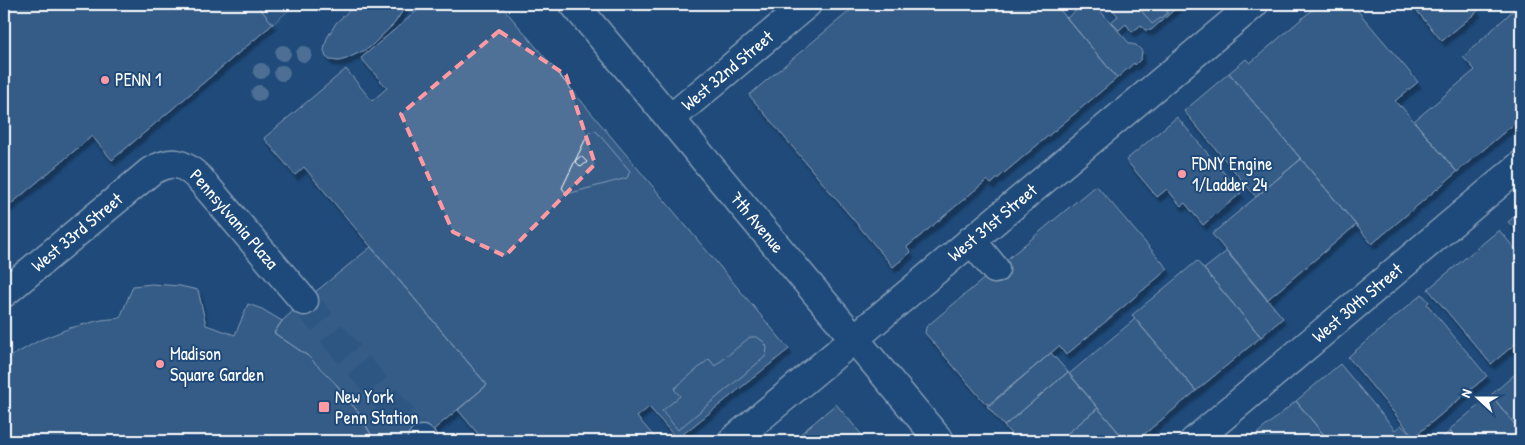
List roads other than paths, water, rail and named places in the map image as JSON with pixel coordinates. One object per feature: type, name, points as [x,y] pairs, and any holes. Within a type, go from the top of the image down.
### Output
[{"type":"street","name":"7th Avenue","points":[[574,4],[940,441]]},
{"type":"street","name":"West 32nd Street","points":[[670,119],[807,4]]},
{"type":"street","name":"West 31st Street","points":[[732,441],[1254,4]]},
{"type":"street","name":"Pennsylvania Plaza","points":[[151,172],[163,165],[173,163],[182,165],[191,171],[304,301]]},
{"type":"street","name":"West 30th Street","points":[[1194,441],[1521,165]]},
{"type":"street","name":"West 33rd Street","points":[[4,293],[151,172]]},
{"type":"street","points":[[971,240],[995,269]]},
{"type":"tunnel","points":[[304,301],[422,440]]},
{"type":"place","name":"PENN 1","points":[[105,80]]},
{"type":"place","name":"FDNY Engine 1/Ladder 24","points":[[1182,174]]},
{"type":"place","name":"Madison Square Garden","points":[[160,364]]},
{"type":"place","name":"New York Penn Station","points":[[324,407]]}]
